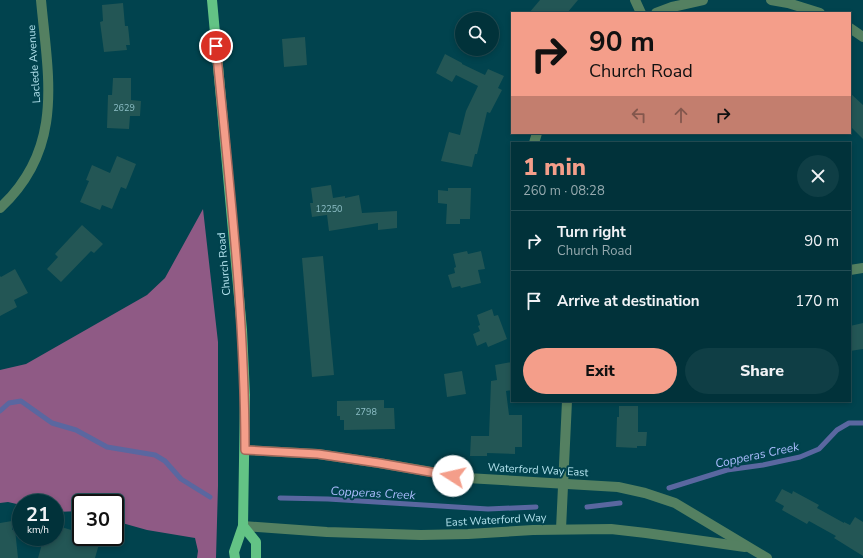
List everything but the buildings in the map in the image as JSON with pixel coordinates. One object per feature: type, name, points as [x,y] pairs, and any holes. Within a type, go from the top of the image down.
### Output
[{"type":"main road","name":"Church Road","points":[[212,0],[242,330],[245,395],[243,526],[234,552],[235,558]]},
{"type":"main road","points":[[243,526],[256,542],[256,558]]},
{"type":"street","name":"Laclede Avenue","points":[[0,208],[26,178],[38,153],[46,130],[49,110],[49,91],[41,0]]},
{"type":"street","points":[[635,0],[641,12]]},
{"type":"street","points":[[659,12],[672,7],[703,0]]},
{"type":"street","points":[[771,0],[788,3],[817,12]]},
{"type":"street","points":[[851,29],[863,37]]},
{"type":"street","points":[[851,270],[863,268]]},
{"type":"street","points":[[561,529],[567,402]]},
{"type":"street","name":"Waterford Way East","points":[[245,450],[318,454],[467,478],[618,486],[645,493],[682,507],[767,558]]},
{"type":"street","name":"East Waterford Way","points":[[243,526],[327,532],[421,535],[561,529],[611,529],[749,548]]},
{"type":"shaded area","points":[[203,209],[218,342],[218,486],[216,558],[197,558],[198,551],[195,538],[147,530],[124,524],[124,494],[72,494],[72,511],[64,512],[64,494],[12,494],[12,503],[0,503],[0,370],[26,364],[147,295],[165,278]]},
{"type":"waterway","name":"Copperas Creek","points":[[0,411],[9,403],[21,401],[52,423],[76,430],[107,447],[155,455],[165,461],[181,479],[210,497]]},
{"type":"waterway","name":"Copperas Creek","points":[[669,488],[727,470],[763,465],[800,457],[819,449],[837,430],[849,423],[863,423]]},
{"type":"waterway","name":"Copperas Creek","points":[[280,498],[328,499],[488,509],[536,507]]},
{"type":"waterway","name":"Copperas Creek","points":[[587,507],[620,503]]},
{"type":"route","points":[[216,46],[242,330],[245,395],[245,450],[318,454],[453,476]]}]
